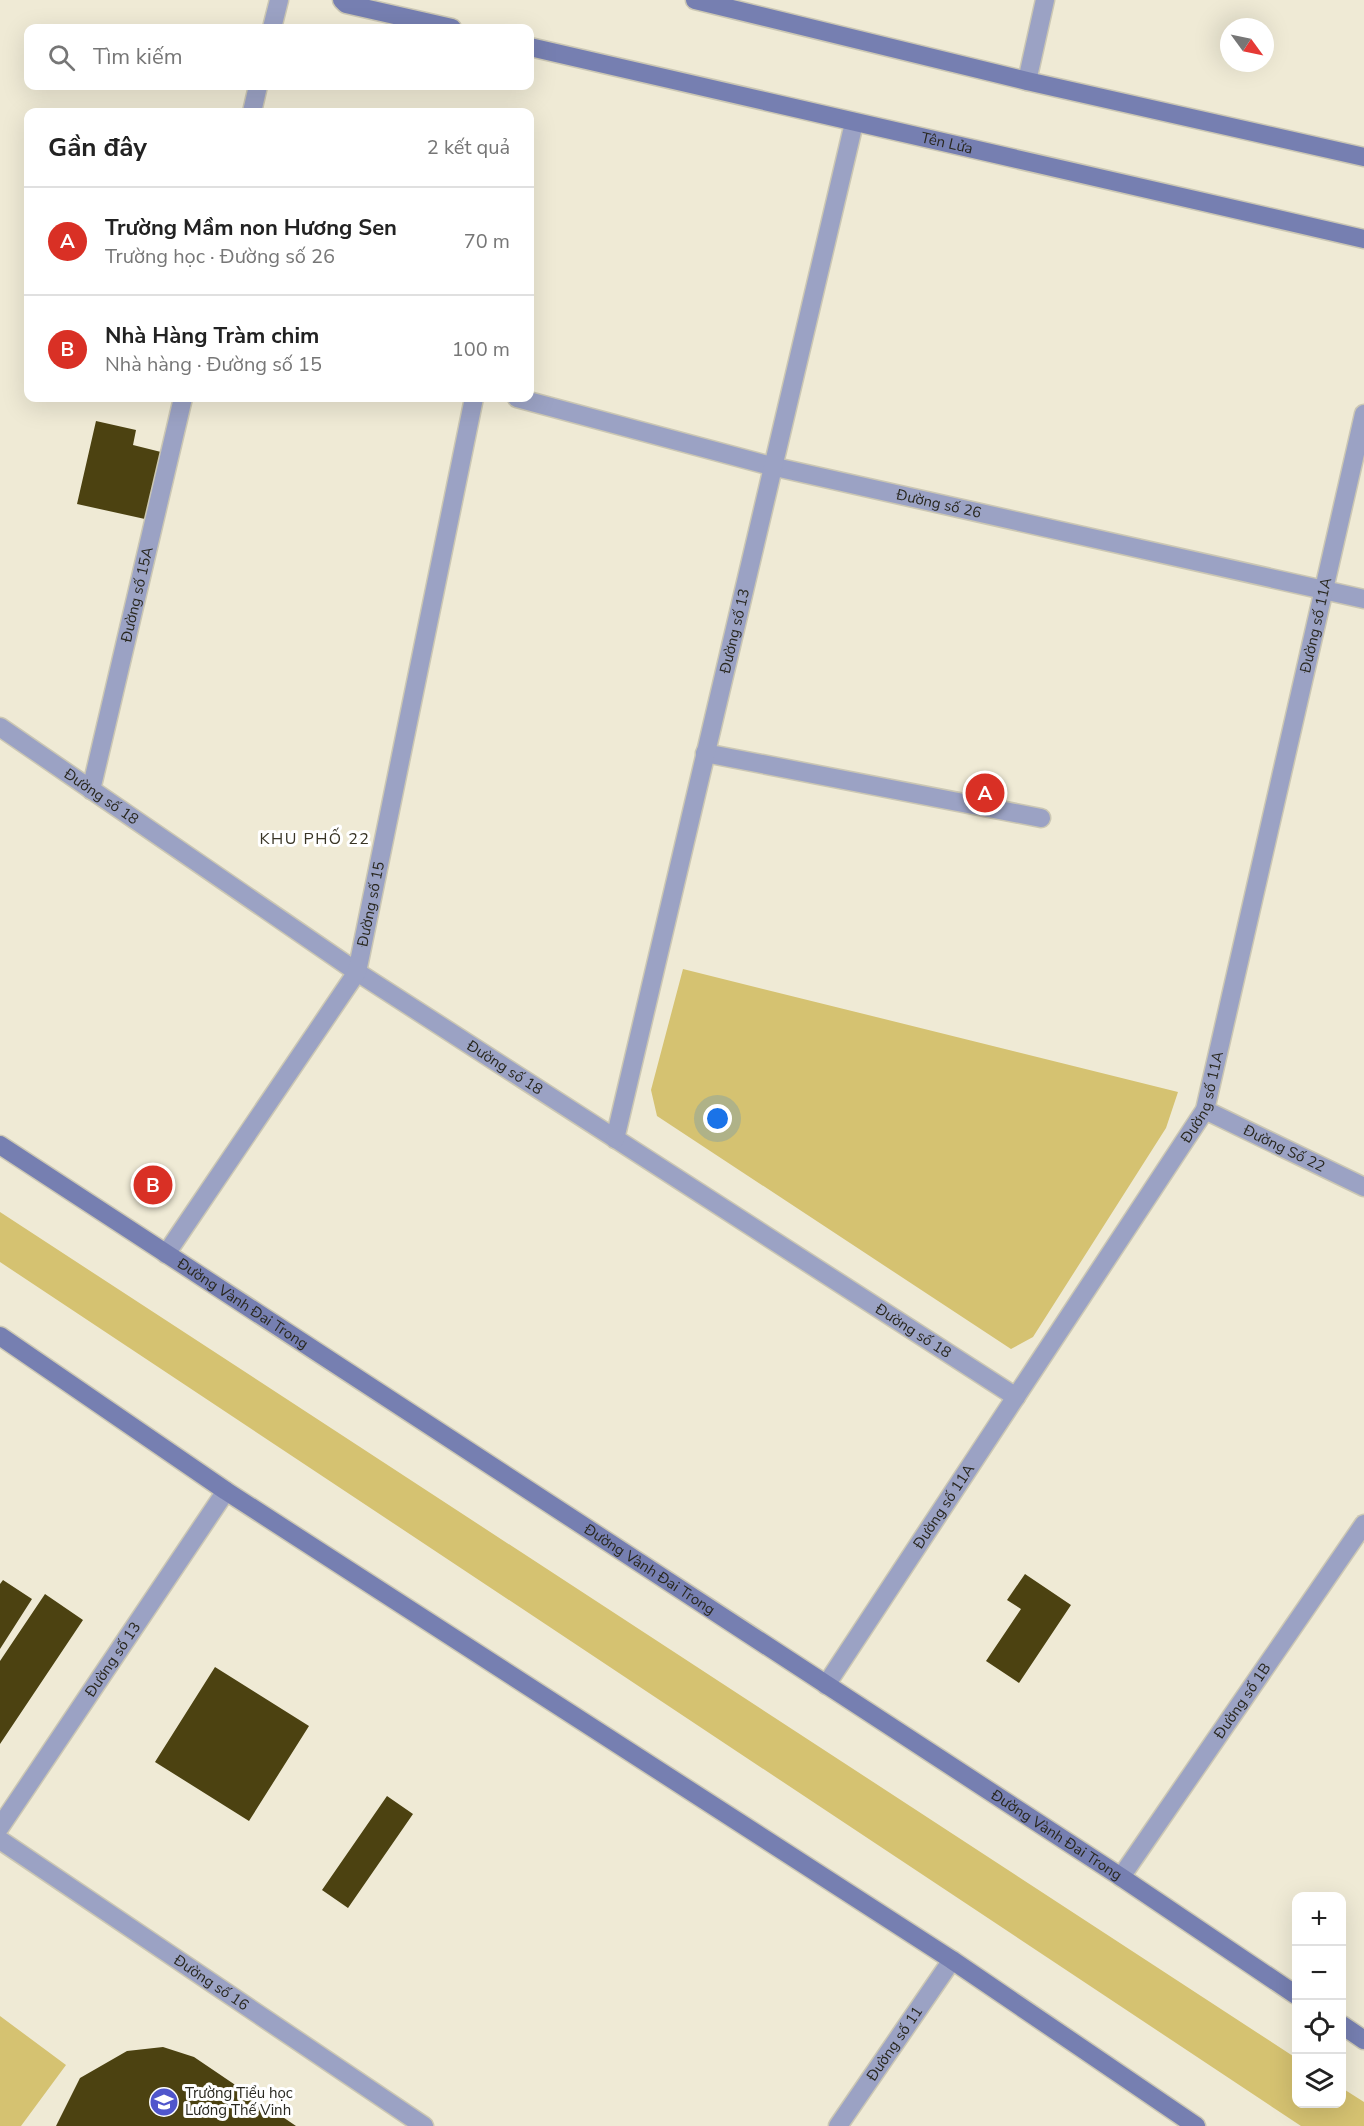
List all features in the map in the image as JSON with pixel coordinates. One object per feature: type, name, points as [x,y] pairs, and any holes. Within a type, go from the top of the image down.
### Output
[{"type":"street","points":[[273,24],[279,0]]},
{"type":"street","points":[[342,0],[346,4],[434,24]]},
{"type":"street","points":[[695,0],[1026,81],[1364,157]]},
{"type":"street","points":[[1026,81],[1045,0]]},
{"type":"street","name":"Tên Lửa","points":[[534,48],[1364,239]]},
{"type":"street","points":[[253,108],[257,90]]},
{"type":"street","name":"Đường số 13","points":[[615,1138],[771,466],[854,123]]},
{"type":"street","name":"Đường số 15A","points":[[91,790],[182,402]]},
{"type":"street","name":"Đường số 15","points":[[166,1254],[357,972],[473,402]]},
{"type":"street","name":"Đường số 26","points":[[532,402],[771,466],[1364,599]]},
{"type":"street","name":"Đường số 11A","points":[[826,1685],[1205,1110],[1364,414]]},
{"type":"street","name":"Đường số 18","points":[[0,727],[357,972],[1016,1397]]},
{"type":"street","points":[[705,753],[1041,818]]},
{"type":"street","name":"Đường Số 22","points":[[1205,1110],[1364,1187]]},
{"type":"street","name":"Đường Vành Đai Trong","points":[[0,1145],[1121,1877],[1292,1992]]},
{"type":"street","points":[[0,1336],[226,1491],[952,1960],[1196,2126]]},
{"type":"street","name":"Đường số 13","points":[[0,1827],[226,1491]]},
{"type":"street","name":"Đường số 1B","points":[[1121,1877],[1364,1524]]},
{"type":"street","name":"Đường số 16","points":[[0,1840],[424,2126]]},
{"type":"street","name":"Đường số 11","points":[[838,2126],[952,1960]]},
{"type":"street","points":[[1346,2028],[1364,2040]]},
{"type":"shaded area","points":[[683,969],[1178,1092],[1166,1128],[1033,1337],[1011,1349],[657,1116],[651,1090]]},
{"type":"shaded area","points":[[0,1212],[1292,2055],[1292,2108],[1346,2108],[1346,2091],[1364,2102],[1364,2126],[1301,2126],[0,1262]]},
{"type":"shaded area","points":[[0,2016],[66,2065],[21,2126],[0,2126]]},
{"type":"building","points":[[96,421],[136,430],[133,445],[169,454],[154,521],[77,504]]},
{"type":"building","points":[[1025,1574],[1071,1605],[1019,1683],[986,1661],[1021,1609],[1007,1600]]},
{"type":"building","points":[[3,1580],[32,1599],[0,1649],[0,1584]]},
{"type":"building","points":[[45,1594],[83,1620],[0,1744],[0,1661]]},
{"type":"building","points":[[215,1667],[309,1726],[249,1821],[155,1762]]},
{"type":"building","points":[[387,1796],[413,1814],[348,1908],[322,1890]]},
{"type":"building","name":"Trường Tiểu học Lương Thế Vinh","points":[[163,2047],[194,2057],[296,2126],[56,2126],[80,2078],[127,2051]]},
{"type":"place","name":"Trường Mầm non Hương Sen","points":[[985,793]]},
{"type":"place","name":"Nhà Hàng Tràm chim","points":[[153,1185]]},
{"type":"place","name":"Trường Tiểu học Lương Thế Vinh","points":[[164,2102]]},
{"type":"district","name":"KHU PHỐ 22","points":[[315,839]]}]
